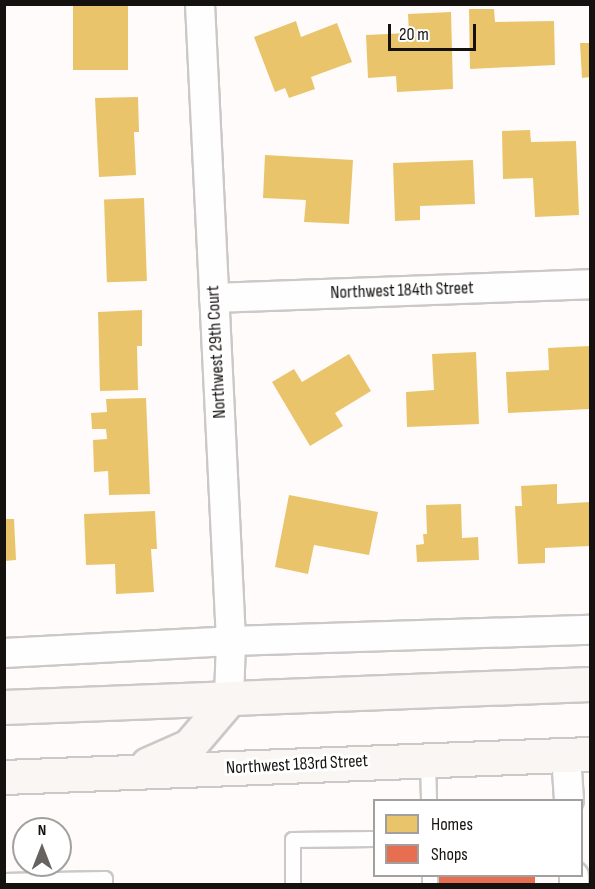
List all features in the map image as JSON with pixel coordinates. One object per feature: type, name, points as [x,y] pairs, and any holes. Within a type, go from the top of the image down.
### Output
[{"type":"main road","points":[[4,707],[591,684]]},
{"type":"main road","points":[[130,772],[189,746],[229,699]]},
{"type":"main road","name":"Northwest 183rd Street","points":[[4,777],[578,754]]},
{"type":"street","name":"Northwest 29th Court","points":[[200,4],[231,641],[229,699]]},
{"type":"street","name":"Northwest 184th Street","points":[[214,298],[591,285]]},
{"type":"street","points":[[4,653],[231,641],[591,630]]},
{"type":"street","points":[[569,799],[578,754]]},
{"type":"lane","points":[[428,759],[429,799]]},
{"type":"lane","points":[[293,885],[292,840],[373,839]]},
{"type":"lane","points":[[4,881],[105,879],[105,885]]},
{"type":"building: Homes","points":[[73,4],[128,4],[128,70],[73,70]]},
{"type":"building: Homes","points":[[469,9],[494,9],[495,22],[554,21],[555,65],[470,69]]},
{"type":"building: Homes","points":[[451,12],[453,89],[397,92],[396,76],[368,78],[366,35],[409,33],[408,14]]},
{"type":"building: Homes","points":[[296,21],[301,37],[337,23],[352,62],[311,77],[315,89],[289,98],[285,88],[275,92],[254,37]]},
{"type":"building: Homes","points":[[580,43],[590,43],[590,77],[582,78]]},
{"type":"building: Homes","points":[[138,97],[139,132],[134,132],[136,175],[99,177],[95,98]]},
{"type":"building: Homes","points":[[530,130],[531,142],[576,141],[579,215],[535,217],[533,178],[503,179],[502,131]]},
{"type":"building: Homes","points":[[265,155],[353,160],[349,224],[304,222],[306,200],[263,198]]},
{"type":"building: Homes","points":[[473,160],[475,204],[420,206],[420,220],[395,221],[393,163]]},
{"type":"building: Homes","points":[[144,198],[147,281],[107,282],[104,199]]},
{"type":"building: Homes","points":[[142,310],[142,346],[137,346],[138,390],[100,391],[98,312]]},
{"type":"building: Homes","points":[[590,346],[590,409],[508,413],[506,372],[549,370],[548,348]]},
{"type":"building: Homes","points":[[476,352],[479,424],[407,427],[406,392],[434,390],[432,354]]},
{"type":"building: Homes","points":[[349,354],[371,391],[335,413],[343,426],[310,446],[272,382],[294,369],[302,382]]},
{"type":"building: Homes","points":[[146,398],[150,494],[109,495],[108,471],[94,472],[93,440],[107,439],[106,429],[92,429],[91,413],[107,412],[106,399]]},
{"type":"building: Homes","points":[[557,484],[557,504],[590,502],[590,546],[545,548],[545,563],[518,564],[515,506],[522,506],[521,486]]},
{"type":"building: Homes","points":[[289,495],[378,512],[369,555],[314,545],[308,574],[275,567]]},
{"type":"building: Homes","points":[[461,504],[462,538],[478,537],[479,560],[417,562],[416,545],[424,544],[423,534],[427,534],[426,505]]},
{"type":"building: Homes","points":[[155,511],[157,549],[151,549],[154,592],[116,594],[115,564],[86,565],[84,514]]},
{"type":"building: Homes","points":[[4,519],[14,519],[16,560],[4,561]]},
{"type":"building: Shops","points":[[437,877],[535,877],[535,884],[437,884]]}]
